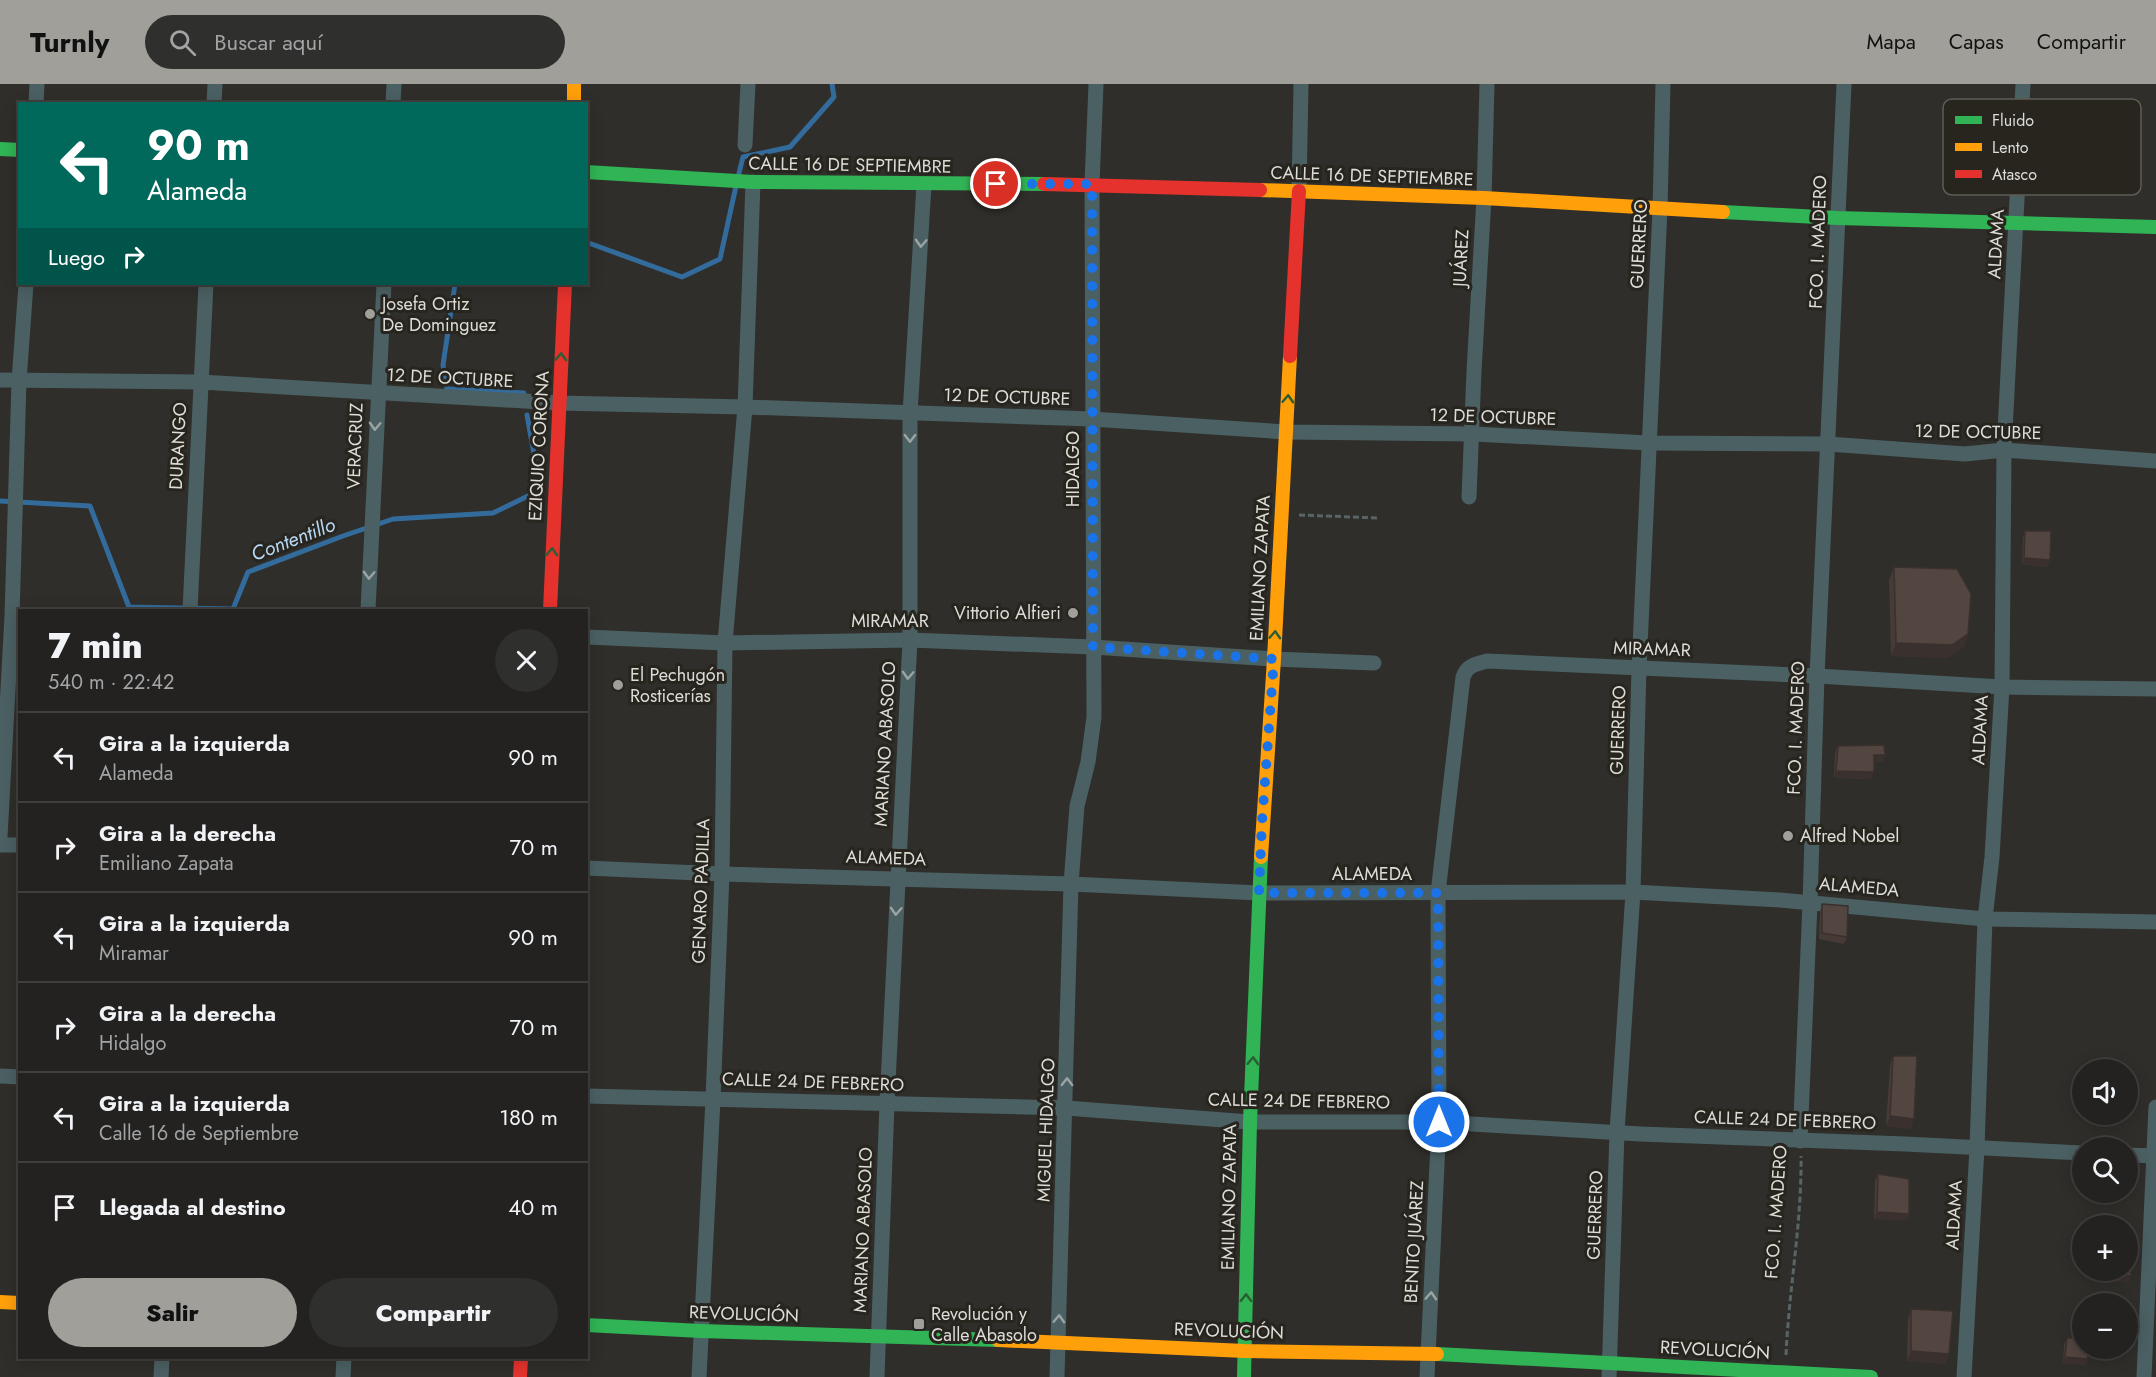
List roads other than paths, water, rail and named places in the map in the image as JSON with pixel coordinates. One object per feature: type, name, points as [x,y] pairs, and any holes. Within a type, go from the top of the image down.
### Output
[{"type":"street","points":[[36,102],[37,84]]},
{"type":"street","points":[[214,102],[215,84]]},
{"type":"street","points":[[393,102],[394,84]]},
{"type":"street","points":[[574,84],[574,102]]},
{"type":"street","points":[[745,145],[748,84]]},
{"type":"street","name":"HIDALGO","points":[[1071,884],[1077,806],[1088,762],[1094,717],[1092,184],[1096,84]]},
{"type":"street","name":"EMILIANO ZAPATA","points":[[1244,1377],[1250,1122],[1262,822],[1274,659],[1299,191],[1300,84]]},
{"type":"street","name":"JUÁREZ","points":[[1469,497],[1484,198],[1486,84]]},
{"type":"street","name":"GUERRERO","points":[[1609,1370],[1617,1132],[1633,892],[1639,668],[1660,209],[1663,84]]},
{"type":"street","name":"FCO. I. MADERO","points":[[1800,1141],[1817,676],[1844,84]]},
{"type":"street","name":"ALDAMA","points":[[2022,99],[2023,84]]},
{"type":"street","points":[[0,149],[18,150]]},
{"type":"street","name":"CALLE 16 DE SEPTIEMBRE","points":[[588,172],[753,182],[924,185],[1092,184],[1299,191],[1484,198],[1838,218],[2156,227]]},
{"type":"street","name":"GENARO PADILLA","points":[[699,1377],[722,874],[725,643],[745,407],[753,182]]},
{"type":"street","name":"MARIANO ABASOLO","points":[[877,1377],[887,1103],[910,640],[910,414],[924,185]]},
{"type":"street","name":"ALDAMA","points":[[1964,1377],[1977,1148],[1985,919],[1992,857],[2002,687],[2004,450],[2018,195]]},
{"type":"street","points":[[0,837],[19,381],[26,285]]},
{"type":"street","name":"DURANGO","points":[[190,603],[206,285]]},
{"type":"street","name":"VERACRUZ","points":[[368,609],[384,285]]},
{"type":"street","name":"EZIQUIO CORONA","points":[[550,609],[565,285]]},
{"type":"street","name":"12 DE OCTUBRE","points":[[0,380],[201,382],[558,403],[1092,419],[1286,432],[1473,434],[1648,443],[1828,444],[1965,454],[2004,450],[2156,461]]},
{"type":"street","name":"MIRAMAR","points":[[588,638],[725,643],[910,640],[1093,647],[1374,663]]},
{"type":"street","name":"MIRAMAR","points":[[1438,893],[1465,671],[1471,665],[1487,661],[2002,687],[2156,689]]},
{"type":"street","points":[[0,844],[18,845]]},
{"type":"street","name":"ALAMEDA","points":[[588,868],[1071,884],[1259,893],[1633,892],[1810,903],[1985,919],[2156,922]]},
{"type":"street","name":"MIGUEL HIDALGO","points":[[1057,1377],[1071,884]]},
{"type":"street","name":"BENITO JUÁREZ","points":[[1427,1377],[1439,1122],[1438,893]]},
{"type":"street","points":[[0,1077],[18,1077]]},
{"type":"street","name":"CALLE 24 DE FEBRERO","points":[[588,1096],[1066,1108],[1250,1122],[1439,1122],[2072,1153]]},
{"type":"street","points":[[2144,1377],[2156,1107]]},
{"type":"street","points":[[2138,1155],[2155,1156]]},
{"type":"street","points":[[0,1302],[18,1303]]},
{"type":"street","name":"REVOLUCIÓN","points":[[588,1324],[701,1331],[1058,1342],[1245,1351],[1428,1354],[1609,1370],[1871,1377]]},
{"type":"street","points":[[161,1377],[162,1359]]},
{"type":"street","points":[[343,1377],[344,1359]]},
{"type":"street","points":[[520,1377],[521,1359]]},
{"type":"waterway","name":"Contentillo","points":[[738,177],[743,157],[790,147],[834,97],[832,84]]},
{"type":"waterway","name":"Contentillo","points":[[588,243],[682,277],[720,259],[736,186]]},
{"type":"waterway","name":"Contentillo","points":[[455,285],[443,365],[447,389],[524,393]]},
{"type":"waterway","name":"Contentillo","points":[[0,501],[90,506],[129,607],[233,609],[248,572],[393,519],[493,513],[532,494],[534,454],[527,415]]},
{"type":"place","name":"Josefa Ortiz De Dominguez","points":[[370,314]]},
{"type":"place","name":"Vittorio Alfieri","points":[[1073,613]]},
{"type":"place","name":"El Pechugón Rosticerías","points":[[618,685]]},
{"type":"place","name":"Alfred Nobel","points":[[1788,836]]},
{"type":"place","name":"Revolución y Calle Abasolo","points":[[919,1324]]}]
